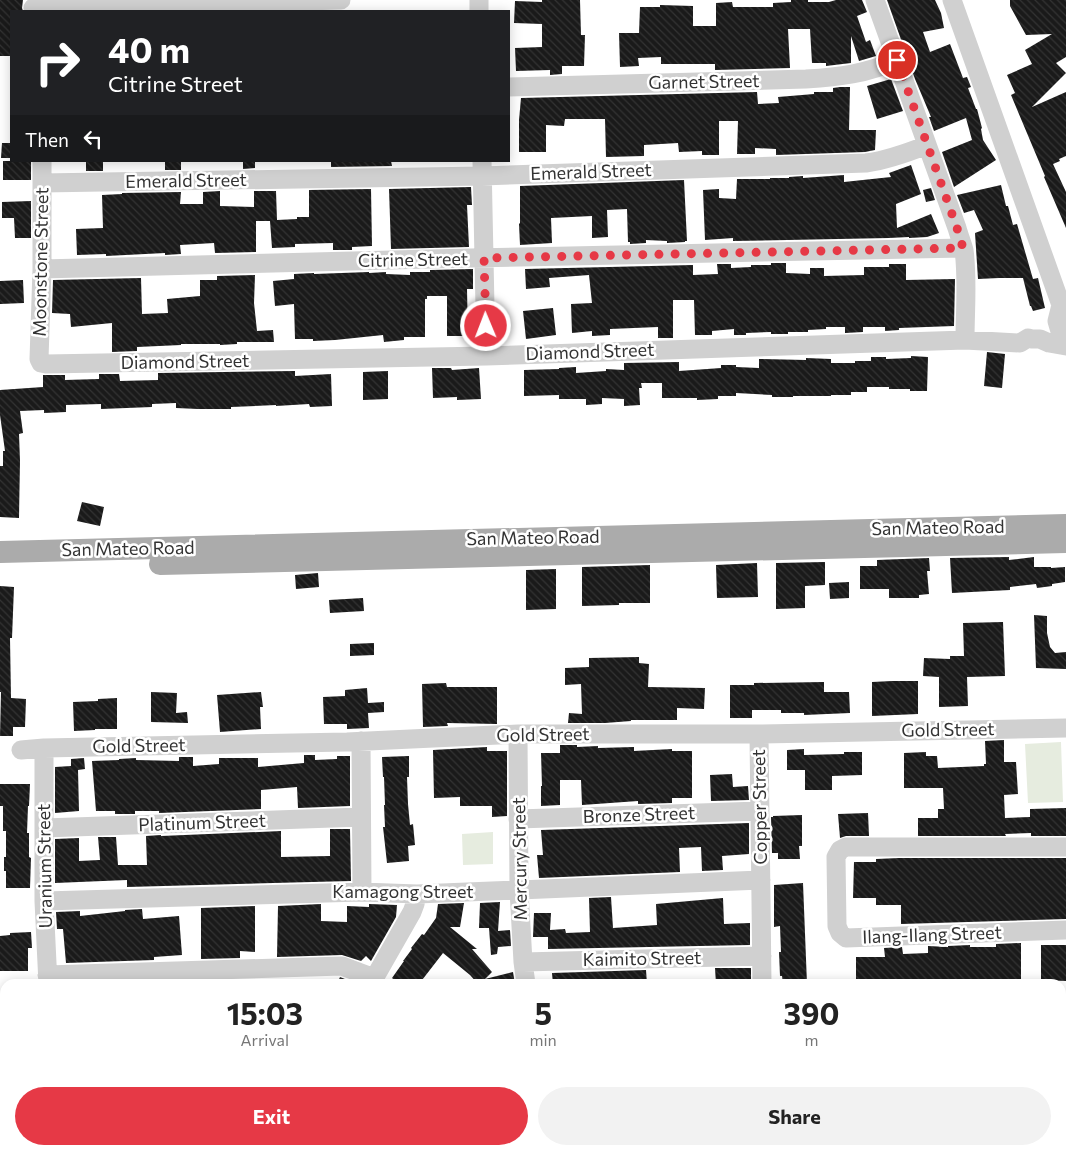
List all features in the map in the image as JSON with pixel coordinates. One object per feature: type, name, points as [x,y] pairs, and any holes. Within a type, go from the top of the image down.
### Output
[{"type":"main road","name":"San Mateo Road","points":[[8,560],[1066,525]]},
{"type":"main road","name":"San Mateo Road","points":[[8,560],[1066,542]]},
{"type":"street","points":[[32,6],[341,0]]},
{"type":"street","points":[[876,0],[963,248],[966,282],[965,340]]},
{"type":"street","points":[[952,0],[1063,308],[1057,321],[1060,345]]},
{"type":"street","name":"Garnet Street","points":[[510,87],[834,78],[857,74],[897,60]]},
{"type":"street","name":"Emerald Street","points":[[42,183],[482,168],[866,163],[894,158],[928,145]]},
{"type":"street","name":"Moonstone Street","points":[[41,363],[39,358],[42,269],[42,162]]},
{"type":"street","points":[[482,168],[486,356]]},
{"type":"street","name":"Citrine Street","points":[[42,269],[963,248]]},
{"type":"street","name":"Diamond Street","points":[[41,363],[486,356],[965,340],[1020,343],[1028,348],[1039,349],[1060,345]]},
{"type":"street","name":"Gold Street","points":[[21,750],[361,742],[518,734],[759,734],[1066,728]]},
{"type":"street","name":"Mercury Street","points":[[518,734],[519,890],[525,979]]},
{"type":"street","name":"Copper Street","points":[[759,734],[762,979]]},
{"type":"street","points":[[361,742],[362,892]]},
{"type":"street","name":"Uranium Street","points":[[44,748],[44,901],[48,979]]},
{"type":"street","name":"Bronze Street","points":[[518,819],[760,812]]},
{"type":"street","name":"Platinum Street","points":[[44,828],[362,817]]},
{"type":"street","name":"Ilang-Ilang Street","points":[[1066,847],[846,846],[840,850],[836,858],[837,926],[840,933],[846,938],[1066,930]]},
{"type":"street","name":"Kamagong Street","points":[[44,901],[362,892],[417,894],[761,880]]},
{"type":"street","points":[[373,979],[412,912],[417,894]]},
{"type":"street","name":"Kaimito Street","points":[[523,962],[762,956]]},
{"type":"street","points":[[48,979],[342,966],[368,979]]},
{"type":"shaded area","points":[[1061,742],[1063,802],[1028,803],[1025,744]]},
{"type":"shaded area","points":[[493,832],[493,864],[463,865],[462,834]]},
{"type":"building","points":[[0,0],[23,0],[23,10],[10,10],[10,56],[0,56]]},
{"type":"building","points":[[542,0],[580,0],[581,35],[585,35],[584,66],[562,66],[562,74],[550,75],[550,70],[516,71],[515,48],[542,47],[542,24],[514,23],[515,1],[542,2]]},
{"type":"building","points":[[791,0],[829,2],[836,0],[862,0],[867,12],[857,16],[866,42],[870,40],[876,56],[859,61],[851,36],[851,63],[826,66],[826,63],[812,63],[810,29],[788,29],[790,68],[715,70],[715,64],[661,64],[661,57],[638,58],[639,66],[620,67],[619,33],[639,33],[640,7],[660,7],[660,5],[693,6],[693,26],[716,26],[716,3],[732,2],[733,7],[773,7],[773,3],[791,2]]},
{"type":"building","points":[[887,0],[935,0],[941,13],[944,28],[923,32],[930,52],[950,44],[963,78],[967,77],[971,87],[968,88],[977,109],[983,140],[996,160],[954,187],[942,152],[972,140],[966,118],[934,131],[929,117],[931,117],[915,79]]},
{"type":"building","points":[[1010,0],[1066,0],[1066,57],[1056,63],[1066,73],[1032,107],[1066,92],[1066,156],[1053,164],[1066,192],[1066,228],[1011,95],[1015,93],[1007,75],[1032,64],[1025,50],[1052,34],[1026,35],[1010,6]]},
{"type":"building","points":[[891,79],[903,111],[877,119],[867,86]]},
{"type":"building","points":[[850,87],[849,130],[876,130],[875,150],[776,155],[776,149],[755,148],[755,154],[737,154],[738,121],[719,121],[719,155],[702,155],[702,151],[679,152],[678,143],[644,145],[644,156],[606,157],[605,119],[565,119],[564,126],[546,125],[546,152],[519,152],[521,98],[757,92],[758,104],[779,103],[778,97],[814,94],[814,92],[833,92],[833,88]]},
{"type":"building","points":[[2,143],[10,143],[10,158],[1,158]]},
{"type":"building","points":[[3,161],[31,162],[31,180],[3,180]]},
{"type":"building","points":[[86,162],[103,162],[103,171],[86,171]]},
{"type":"building","points":[[165,162],[181,162],[181,170],[165,170]]},
{"type":"building","points":[[243,162],[255,162],[255,168],[243,169]]},
{"type":"building","points":[[331,162],[391,162],[392,166],[331,167]]},
{"type":"building","points":[[911,165],[921,194],[896,204],[897,228],[931,214],[939,233],[927,237],[909,238],[733,241],[733,238],[705,240],[703,190],[719,189],[719,198],[736,199],[737,179],[844,175],[844,182],[891,177],[889,173]]},
{"type":"building","points":[[684,180],[687,241],[685,242],[667,243],[667,241],[646,240],[646,243],[630,244],[628,242],[627,209],[607,210],[608,237],[592,238],[592,216],[551,218],[552,243],[520,245],[520,186]]},
{"type":"building","points":[[1001,185],[1013,225],[1017,224],[1033,279],[1038,278],[1045,308],[1033,311],[1023,278],[978,279],[975,233],[983,230],[974,210],[964,213],[957,195]]},
{"type":"building","points":[[471,187],[472,205],[467,205],[469,247],[391,249],[389,189]]},
{"type":"building","points":[[931,188],[935,200],[926,202],[923,190]]},
{"type":"building","points":[[371,189],[372,246],[352,247],[352,250],[333,250],[333,243],[295,244],[295,247],[272,248],[270,221],[256,221],[256,252],[215,253],[214,243],[180,245],[181,254],[77,255],[76,229],[103,228],[102,195],[181,192],[180,204],[203,204],[203,192],[220,191],[220,206],[254,207],[254,191],[276,191],[277,220],[309,217],[309,190]]},
{"type":"building","points":[[31,201],[31,238],[15,238],[14,218],[2,218],[2,202]]},
{"type":"building","points":[[771,263],[786,263],[786,273],[810,274],[810,268],[824,268],[824,276],[864,275],[864,267],[889,267],[889,264],[906,264],[906,280],[955,279],[954,326],[899,328],[899,330],[885,331],[885,327],[863,327],[863,332],[845,333],[845,327],[826,327],[826,329],[808,330],[808,332],[788,332],[788,334],[771,334],[771,332],[746,333],[746,335],[734,335],[734,329],[712,331],[712,335],[695,335],[694,300],[673,300],[673,338],[658,338],[658,327],[610,329],[610,335],[592,336],[592,331],[572,333],[571,304],[592,303],[589,275],[549,278],[550,287],[526,289],[525,269],[693,265],[693,275],[718,274],[717,264],[731,264],[731,268],[771,265]]},
{"type":"building","points":[[473,269],[473,289],[467,289],[468,336],[447,336],[447,296],[427,296],[427,299],[425,299],[425,337],[404,337],[404,340],[384,342],[383,335],[313,341],[313,339],[295,339],[294,304],[275,306],[273,281],[294,279],[294,274],[386,272],[386,274],[410,275],[410,272],[430,272],[430,270]]},
{"type":"building","points":[[255,275],[254,303],[257,331],[273,330],[274,342],[237,342],[237,344],[220,345],[181,344],[137,347],[137,351],[112,352],[112,323],[71,327],[70,314],[52,313],[53,280],[141,278],[142,314],[168,313],[167,299],[200,296],[200,280],[217,280],[217,276]]},
{"type":"building","points":[[23,280],[24,303],[0,304],[0,281]]},
{"type":"building","points":[[553,308],[556,335],[526,339],[523,311]]},
{"type":"building","points":[[987,352],[1005,354],[1002,388],[984,386]]},
{"type":"building","points":[[911,356],[928,357],[927,391],[867,387],[867,392],[851,392],[851,395],[772,397],[772,395],[736,393],[736,396],[718,396],[718,399],[697,400],[697,398],[662,398],[662,383],[641,383],[642,388],[639,388],[640,405],[624,406],[624,399],[602,398],[602,404],[586,405],[586,399],[559,399],[559,395],[524,396],[524,370],[576,367],[576,373],[606,371],[606,369],[624,370],[624,363],[679,362],[679,371],[721,368],[721,365],[759,368],[759,359],[831,359],[831,363],[855,363],[855,361],[871,361],[871,357],[886,357],[886,359],[911,358]]},
{"type":"building","points":[[432,368],[451,368],[452,370],[479,368],[481,399],[433,398]]},
{"type":"building","points":[[295,371],[295,376],[331,374],[332,406],[310,407],[309,404],[198,409],[176,408],[176,403],[152,404],[152,407],[101,409],[101,404],[66,405],[66,412],[44,413],[44,410],[20,411],[23,433],[19,434],[19,518],[0,517],[0,466],[3,466],[3,451],[5,451],[0,415],[0,390],[43,387],[43,375],[65,375],[65,380],[99,379],[99,374],[119,374],[120,381],[158,380],[158,373]]},
{"type":"building","points":[[388,371],[388,399],[363,400],[363,372]]},
{"type":"building","points":[[82,502],[104,507],[100,526],[77,521]]},
{"type":"building","points":[[1009,557],[1009,560],[1034,557],[1034,567],[1065,567],[1065,582],[1037,588],[1036,584],[1010,587],[1010,590],[952,593],[950,558]]},
{"type":"building","points":[[929,558],[930,571],[927,571],[929,594],[919,595],[919,598],[889,598],[889,589],[860,589],[860,566],[877,566],[877,560]]},
{"type":"building","points":[[825,562],[825,585],[805,586],[805,608],[776,609],[776,563]]},
{"type":"building","points":[[757,563],[758,597],[717,598],[716,565]]},
{"type":"building","points":[[650,565],[650,603],[582,606],[582,567]]},
{"type":"building","points":[[556,569],[556,609],[526,610],[526,570]]},
{"type":"building","points":[[318,573],[319,587],[296,589],[295,575]]},
{"type":"building","points":[[849,582],[849,598],[830,599],[829,583]]},
{"type":"building","points":[[0,586],[14,587],[12,638],[10,638],[11,698],[26,699],[25,727],[13,727],[13,736],[0,736]]},
{"type":"building","points":[[363,598],[364,611],[330,613],[329,600]]},
{"type":"building","points":[[1034,615],[1047,616],[1047,633],[1050,647],[1055,653],[1066,652],[1066,669],[1036,668]]},
{"type":"building","points":[[1003,622],[1005,676],[967,677],[968,706],[939,707],[939,677],[923,676],[924,658],[950,659],[950,656],[964,656],[963,623]]},
{"type":"building","points":[[374,643],[374,655],[350,656],[350,644]]},
{"type":"building","points":[[639,657],[639,663],[649,664],[648,687],[705,688],[704,709],[677,708],[677,720],[568,723],[569,713],[582,714],[581,684],[565,685],[565,668],[589,667],[589,658]]},
{"type":"building","points":[[918,681],[918,714],[872,716],[872,682]]},
{"type":"building","points":[[824,682],[824,692],[849,692],[850,713],[804,715],[804,713],[781,713],[781,710],[752,710],[752,718],[730,718],[730,685]]},
{"type":"building","points":[[446,683],[447,687],[497,687],[497,724],[447,723],[448,726],[423,727],[422,684]]},
{"type":"building","points":[[367,688],[368,703],[384,702],[384,712],[368,713],[369,728],[347,729],[347,724],[324,724],[323,697],[345,696],[345,690]]},
{"type":"building","points":[[151,692],[177,693],[176,713],[187,712],[188,723],[151,722]]},
{"type":"building","points":[[261,692],[263,707],[260,707],[261,729],[220,732],[217,695]]},
{"type":"building","points":[[117,698],[117,729],[74,731],[73,702]]},
{"type":"building","points":[[1004,740],[1004,762],[1016,762],[1018,794],[1004,795],[1005,818],[1030,817],[1030,809],[1066,808],[1066,836],[1031,836],[1031,833],[1005,834],[1006,836],[918,836],[918,818],[938,818],[938,809],[944,809],[943,788],[904,788],[904,753],[926,752],[926,756],[937,756],[938,768],[984,766],[986,764],[985,741]]},
{"type":"building","points":[[560,745],[577,745],[577,747],[598,746],[598,748],[634,747],[634,751],[672,749],[672,751],[692,751],[692,798],[672,798],[672,803],[638,804],[638,801],[582,805],[581,780],[560,780],[560,805],[541,806],[541,753],[560,753]]},
{"type":"building","points":[[487,747],[487,751],[507,751],[507,816],[492,817],[492,806],[460,806],[460,797],[434,798],[433,750]]},
{"type":"building","points":[[804,749],[804,755],[862,752],[862,775],[832,776],[832,790],[805,790],[805,770],[787,770],[787,750]]},
{"type":"building","points":[[304,755],[315,755],[315,760],[337,759],[337,756],[350,756],[350,806],[298,808],[297,787],[261,790],[261,809],[159,813],[159,811],[135,811],[135,814],[115,814],[115,811],[96,811],[92,761],[136,758],[136,760],[179,761],[179,757],[193,757],[193,766],[219,764],[219,758],[258,758],[258,767],[304,763]]},
{"type":"building","points":[[409,756],[409,777],[407,777],[408,804],[410,825],[413,824],[415,845],[408,846],[409,861],[387,863],[383,827],[385,827],[385,805],[382,757]]},
{"type":"building","points":[[84,758],[85,769],[78,770],[79,811],[55,813],[55,767],[71,766],[71,759]]},
{"type":"building","points":[[732,774],[733,787],[748,786],[749,800],[711,801],[710,775]]},
{"type":"building","points":[[0,784],[30,784],[27,833],[29,833],[29,857],[31,858],[30,888],[6,888],[4,857],[6,857],[6,831],[3,831],[3,806],[0,806]]},
{"type":"building","points":[[868,813],[869,836],[846,836],[840,838],[838,814]]},
{"type":"building","points":[[802,815],[802,846],[799,846],[800,859],[778,859],[778,853],[772,853],[771,817]]},
{"type":"building","points":[[749,823],[749,854],[722,856],[723,870],[702,871],[701,847],[679,848],[680,872],[539,878],[537,855],[543,855],[541,830]]},
{"type":"building","points":[[330,829],[350,829],[351,881],[127,887],[127,880],[55,883],[55,839],[79,838],[79,861],[100,860],[98,837],[116,837],[118,865],[147,865],[146,836],[281,831],[281,857],[330,856]]},
{"type":"building","points":[[1066,858],[1066,919],[901,924],[901,905],[876,905],[876,898],[853,898],[854,862],[876,862],[876,859]]},
{"type":"building","points":[[803,883],[807,979],[782,979],[782,976],[780,976],[780,926],[774,927],[774,885]]},
{"type":"building","points":[[611,897],[613,928],[657,925],[656,904],[723,898],[724,924],[750,923],[750,945],[548,949],[548,937],[533,937],[534,913],[551,913],[550,930],[565,929],[566,933],[590,932],[589,898]]},
{"type":"building","points":[[500,902],[498,931],[510,930],[511,946],[498,947],[497,954],[491,955],[489,928],[479,928],[480,903]]},
{"type":"building","points":[[464,903],[460,927],[450,927],[477,949],[472,949],[492,972],[485,979],[474,979],[443,953],[423,979],[392,978],[411,948],[422,934],[424,935],[436,918],[438,904]]},
{"type":"building","points":[[321,904],[321,921],[347,922],[347,906],[369,907],[369,904],[397,905],[396,917],[371,961],[366,956],[361,961],[342,955],[277,957],[278,906]]},
{"type":"building","points":[[255,906],[255,952],[240,951],[240,958],[201,959],[201,908]]},
{"type":"building","points":[[142,909],[143,919],[179,916],[182,955],[154,957],[154,960],[66,963],[63,929],[57,929],[56,912],[80,911],[80,916]]},
{"type":"building","points":[[31,932],[32,948],[28,948],[28,971],[0,971],[0,936],[10,935],[10,933]]},
{"type":"building","points":[[1021,943],[1021,979],[856,979],[856,957],[885,957],[884,948],[902,947],[903,954],[928,953],[928,946],[970,945],[970,947],[996,947],[996,944]]},
{"type":"building","points":[[1041,945],[1066,945],[1066,979],[1041,979]]},
{"type":"building","points":[[715,968],[751,968],[751,979],[716,979]]},
{"type":"building","points":[[646,970],[647,979],[553,979],[552,973]]},
{"type":"building","points":[[513,972],[514,979],[485,979]]},
{"type":"route","points":[[486,326],[484,258],[963,248],[897,60]]}]
